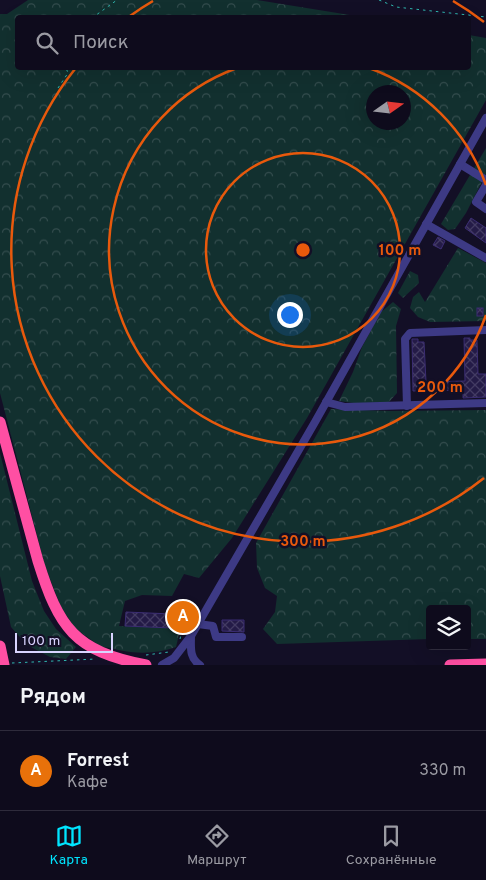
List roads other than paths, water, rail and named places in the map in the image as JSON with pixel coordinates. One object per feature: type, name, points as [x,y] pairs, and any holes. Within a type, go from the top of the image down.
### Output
[{"type":"highway","points":[[0,422],[38,561],[60,618],[78,638],[105,655],[124,661],[142,660]]},
{"type":"highway","points":[[0,646],[7,664]]},
{"type":"highway","points":[[450,665],[486,664]]},
{"type":"street","points":[[162,665],[179,653],[191,636],[326,402],[486,118]]},
{"type":"street","points":[[460,164],[486,180]]},
{"type":"street","points":[[486,185],[476,202],[486,208]]},
{"type":"street","points":[[426,224],[486,258]]},
{"type":"street","points":[[407,406],[405,339],[410,333],[486,330]]},
{"type":"street","points":[[326,402],[345,407],[486,403]]},
{"type":"street","points":[[198,624],[213,626],[216,637],[242,637]]},
{"type":"street","points":[[191,636],[192,657],[200,665]]},
{"type":"place","name":"Forrest","points":[[183,617]]}]
